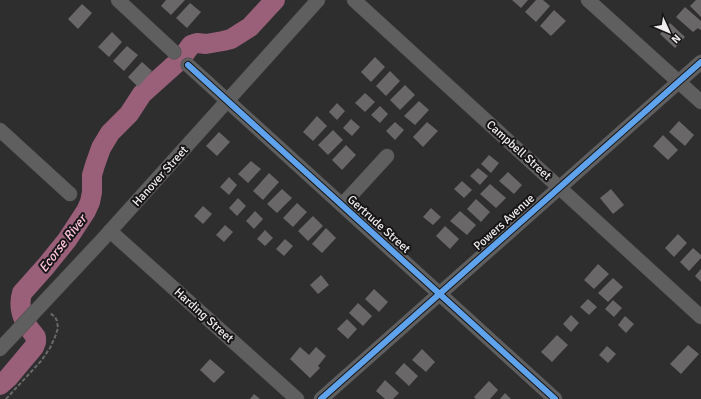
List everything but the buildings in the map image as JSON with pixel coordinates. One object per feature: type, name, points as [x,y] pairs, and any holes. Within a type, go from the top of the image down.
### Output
[{"type":"street","points":[[118,0],[174,52]]},
{"type":"street","name":"Hanover Street","points":[[0,349],[18,330],[43,310],[110,231],[318,0]]},
{"type":"street","name":"Campbell Street","points":[[354,0],[701,317]]},
{"type":"street","points":[[588,0],[701,102]]},
{"type":"street","name":"Powers Avenue","points":[[321,399],[701,62]]},
{"type":"street","name":"Gertrude Street","points":[[188,65],[554,399]]},
{"type":"street","points":[[0,130],[70,194]]},
{"type":"street","points":[[342,204],[387,156]]},
{"type":"street","name":"Harding Street","points":[[110,231],[297,399]]},
{"type":"path","points":[[6,399],[41,361],[50,348],[55,337],[58,328],[57,321],[55,317],[43,310]]},
{"type":"waterway","name":"Ecorse River","points":[[0,385],[8,378],[34,347],[36,342],[36,337],[25,322],[21,311],[22,293],[67,240],[86,211],[92,192],[92,175],[95,165],[101,148],[110,133],[129,114],[142,94],[181,59],[191,45],[197,43],[206,44],[231,39],[250,27],[275,0]]},
{"type":"cycle path","points":[[321,399],[701,62]]},
{"type":"cycle path","points":[[188,65],[555,399]]}]
